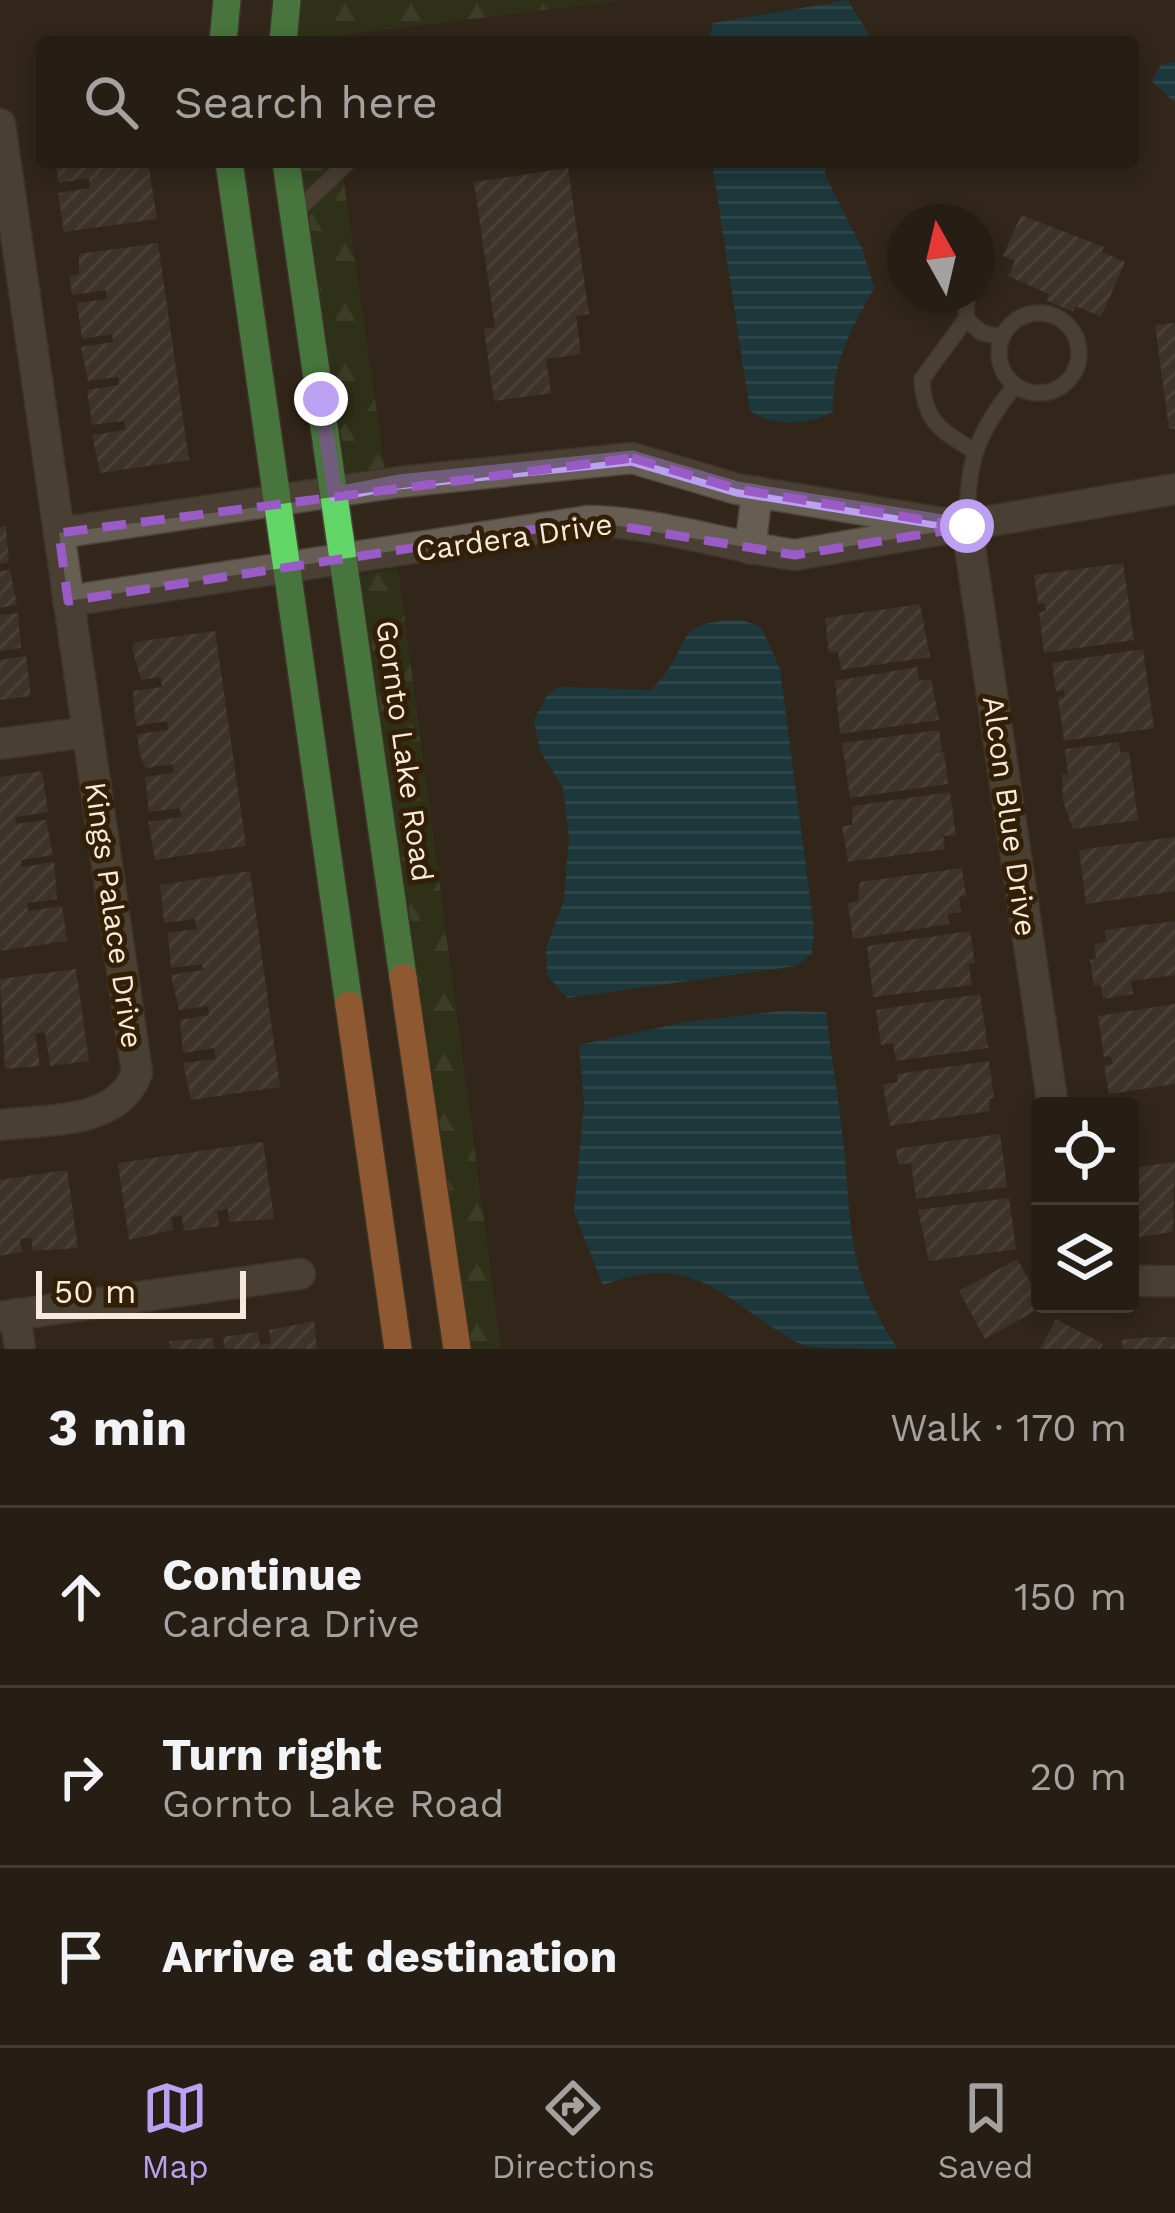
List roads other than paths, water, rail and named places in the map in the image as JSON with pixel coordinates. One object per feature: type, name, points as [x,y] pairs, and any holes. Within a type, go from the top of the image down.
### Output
[{"type":"street","points":[[224,36],[227,0]]},
{"type":"street","points":[[284,36],[287,0]]},
{"type":"street","name":"Kings Palace Drive","points":[[0,124],[7,217],[136,1073],[129,1095],[108,1110],[0,1125]]},
{"type":"street","points":[[230,168],[398,1349]]},
{"type":"street","name":"Gornto Lake Road","points":[[287,168],[457,1349]]},
{"type":"street","name":"Cardera Drive","points":[[335,494],[399,482],[632,458],[757,492],[967,526]]},
{"type":"street","name":"Cardera Drive","points":[[345,560],[588,521],[631,522],[795,555],[1175,489]]},
{"type":"street","points":[[750,549],[757,492]]},
{"type":"street","points":[[58,533],[335,494]]},
{"type":"street","name":"Alcon Blue Drive","points":[[967,526],[1052,1097]]},
{"type":"street","points":[[68,601],[345,560]]},
{"type":"street","points":[[0,744],[87,732]]},
{"type":"street","points":[[20,1349],[8,1316],[299,1274]]},
{"type":"street","points":[[1139,1281],[1175,1280]]},
{"type":"lane","points":[[294,214],[342,168]]},
{"type":"lane","points":[[966,312],[966,319],[922,379],[923,406],[935,428],[973,450]]},
{"type":"lane","points":[[1046,314],[1069,326],[1080,350],[1073,375],[1052,392],[1015,385],[1000,363],[1003,337],[1021,318],[1046,314]]},
{"type":"lane","points":[[966,319],[982,332],[1003,337]]},
{"type":"lane","points":[[967,526],[978,434],[1015,385]]},
{"type":"water","points":[[848,0],[869,36],[709,36],[713,23]]},
{"type":"water","points":[[1175,62],[1175,103],[1152,81],[1161,64]]},
{"type":"water","points":[[713,168],[826,168],[862,248],[874,288],[839,363],[833,412],[791,422],[750,411]]},
{"type":"water","points":[[742,620],[761,627],[780,669],[814,929],[812,953],[796,966],[567,998],[547,975],[546,948],[564,900],[569,838],[563,788],[540,751],[534,720],[547,695],[559,687],[651,690],[691,631],[701,625]]},
{"type":"water","points":[[782,1011],[826,1012],[858,1264],[872,1305],[898,1349],[804,1346],[731,1298],[688,1277],[636,1275],[603,1285],[574,1212],[584,1104],[579,1045],[685,1022]]}]
